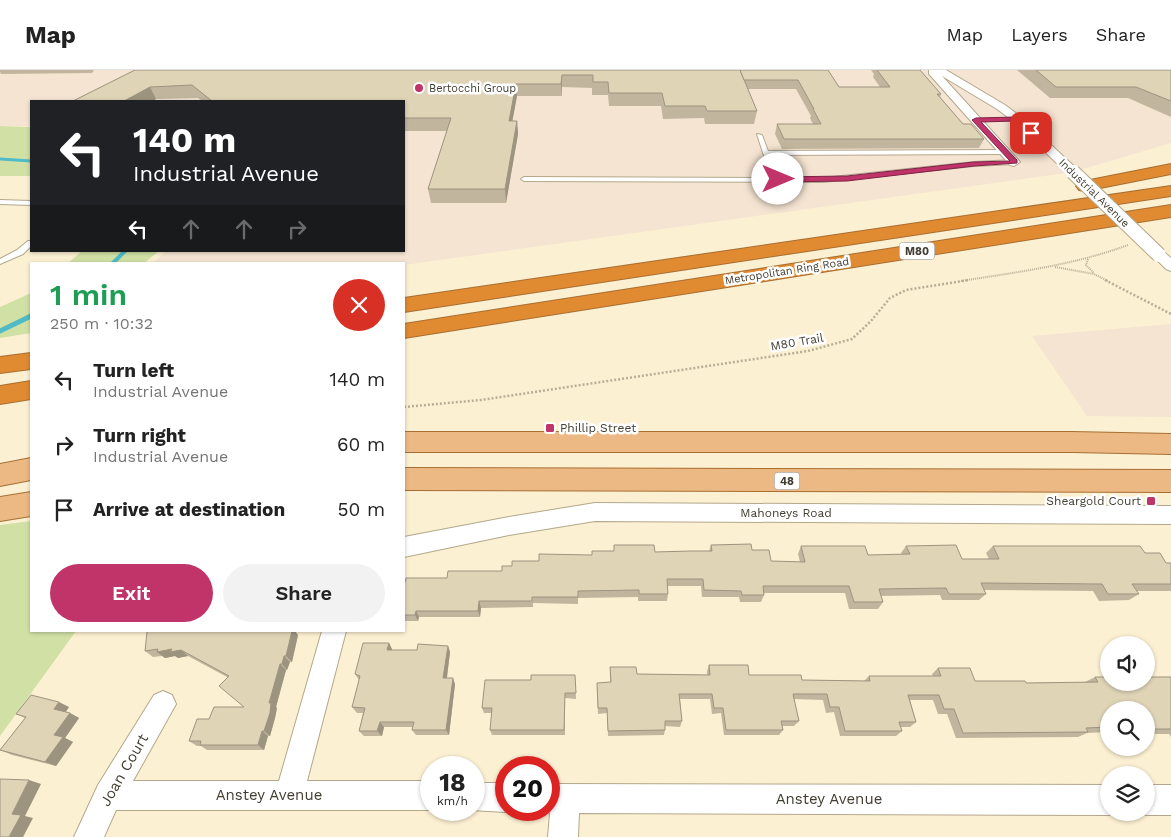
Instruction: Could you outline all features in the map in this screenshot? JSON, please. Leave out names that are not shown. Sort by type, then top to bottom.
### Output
[{"type":"highway","points":[[696,262],[1171,168]]},
{"type":"highway","name":"Metropolitan Ring Road","points":[[405,305],[1171,191]]},
{"type":"highway","name":"Metropolitan Ring Road","points":[[405,331],[1171,211]]},
{"type":"highway","points":[[662,290],[1171,228]]},
{"type":"highway","points":[[0,365],[30,361]]},
{"type":"highway","points":[[0,395],[30,390]]},
{"type":"main road","points":[[405,442],[1072,442],[1171,444]]},
{"type":"main road","points":[[0,475],[30,469]]},
{"type":"main road","name":"48","points":[[405,479],[1171,481]]},
{"type":"main road","points":[[0,510],[30,504]]},
{"type":"street","points":[[931,70],[1014,162]]},
{"type":"street","name":"Industrial Avenue","points":[[940,70],[984,96],[1017,119],[1171,266]]},
{"type":"street","points":[[976,120],[1017,119]]},
{"type":"street","name":"Mahoneys Road","points":[[405,546],[595,512],[1171,515]]},
{"type":"street","points":[[290,795],[334,632]]},
{"type":"street","name":"Joan Court","points":[[89,837],[108,794],[163,704]]},
{"type":"street","name":"Anstey Avenue","points":[[108,794],[420,796]]},
{"type":"street","name":"Anstey Avenue","points":[[560,798],[1100,800]]},
{"type":"street","points":[[1155,800],[1171,800]]},
{"type":"street","points":[[560,815],[564,837]]},
{"type":"lane","points":[[759,135],[778,179]]},
{"type":"lane","points":[[766,153],[1005,152]]},
{"type":"lane","points":[[524,179],[847,178],[974,164],[1014,162]]},
{"type":"lane","points":[[0,202],[30,202]]},
{"type":"lane","points":[[0,262],[20,252],[30,244]]},
{"type":"path","name":"M80 Trail","points":[[405,407],[481,400],[808,350],[852,339],[871,322],[890,298],[906,290],[1088,259],[1135,244]]},
{"type":"path","points":[[1088,259],[1086,265],[1094,274]]},
{"type":"path","points":[[1052,266],[1094,274],[1171,314]]},
{"type":"shaded area","points":[[0,70],[1171,70],[1171,143],[1073,172],[405,265],[405,262],[154,262],[165,252],[405,252],[405,100],[30,100],[30,126],[0,126]]},
{"type":"shaded area","points":[[1171,324],[1171,417],[1087,416],[1032,336]]},
{"type":"green space","points":[[0,126],[30,127],[30,176],[0,176]]},
{"type":"green space","points":[[81,252],[158,252],[145,262],[69,262]]},
{"type":"green space","points":[[30,293],[30,333],[0,338],[0,307]]},
{"type":"green space","points":[[30,521],[30,632],[75,632],[0,736],[0,525]]},
{"type":"building","points":[[135,70],[740,70],[757,111],[707,111],[705,106],[665,106],[662,93],[609,93],[608,82],[593,82],[593,75],[562,75],[561,84],[516,84],[509,121],[517,121],[505,189],[428,189],[451,118],[405,118],[405,100],[211,100],[192,85],[150,87],[126,100],[75,100]]},
{"type":"building","points":[[740,70],[828,70],[839,87],[890,87],[877,70],[920,70],[941,94],[937,94],[963,124],[971,124],[984,139],[784,139],[777,124],[821,124],[798,80],[744,80]]},
{"type":"building","points":[[1036,70],[1171,70],[1171,101],[1136,87],[1056,87]]},
{"type":"building","points":[[751,544],[752,550],[769,550],[771,561],[805,562],[801,546],[865,546],[868,555],[910,554],[906,546],[956,545],[962,559],[999,559],[993,546],[1140,546],[1145,553],[1160,553],[1166,563],[1171,563],[1171,584],[1132,584],[1139,594],[1108,594],[1102,584],[981,583],[986,594],[949,594],[946,588],[879,589],[883,602],[854,602],[849,586],[763,586],[764,595],[742,595],[741,591],[704,590],[703,579],[667,579],[668,594],[639,594],[639,590],[578,591],[578,597],[532,597],[532,601],[479,601],[478,611],[416,611],[415,615],[405,615],[406,578],[447,578],[448,571],[502,571],[502,566],[512,566],[512,561],[539,561],[539,554],[592,555],[592,551],[614,551],[614,545],[654,545],[655,552],[712,551],[711,545]]},
{"type":"building","points":[[147,632],[292,632],[286,656],[284,656],[282,664],[280,664],[269,703],[271,703],[270,713],[258,745],[200,745],[201,741],[189,741],[197,719],[209,719],[214,707],[244,707],[219,686],[229,676],[181,650],[170,652],[172,649],[157,652],[158,649],[145,651]]},
{"type":"building","points":[[363,643],[389,643],[387,650],[417,650],[418,644],[448,646],[443,678],[453,678],[446,730],[412,730],[414,722],[380,722],[377,731],[359,731],[365,708],[352,707],[360,676],[355,674]]},
{"type":"building","points":[[709,665],[748,665],[749,675],[801,675],[802,680],[870,681],[869,676],[941,676],[938,668],[970,668],[975,681],[1025,681],[1026,683],[1098,682],[1095,677],[1100,677],[1100,691],[1155,691],[1155,677],[1171,677],[1171,729],[1155,729],[1155,701],[1100,701],[1100,727],[1086,728],[1088,732],[963,733],[954,709],[944,709],[939,695],[908,695],[916,722],[899,722],[902,731],[845,731],[839,707],[830,707],[827,694],[793,694],[799,721],[781,721],[783,730],[726,730],[723,708],[714,708],[712,694],[679,694],[682,721],[665,721],[665,730],[608,731],[607,708],[598,708],[597,683],[611,682],[610,667],[636,667],[637,674],[710,675]]},
{"type":"building","points":[[531,675],[575,675],[576,693],[565,693],[564,730],[490,730],[492,708],[482,708],[485,680],[531,680]]},
{"type":"building","points":[[31,695],[59,702],[54,709],[70,713],[54,735],[63,737],[45,762],[0,750],[26,717],[16,714]]},
{"type":"building","points":[[0,779],[29,780],[12,814],[21,815],[9,837],[0,837]]},
{"type":"waterway","points":[[0,159],[30,161]]},
{"type":"waterway","points":[[114,262],[124,252]]},
{"type":"waterway","points":[[0,331],[30,316]]},
{"type":"place","name":"Bertocchi Group","points":[[419,88]]},
{"type":"place","name":"Phillip Street","points":[[550,428]]},
{"type":"place","name":"Sheargold Court","points":[[1151,501]]},
{"type":"route","points":[[778,179],[823,180],[974,164],[1009,163],[1014,162],[976,120],[1017,119],[1031,133]]}]
